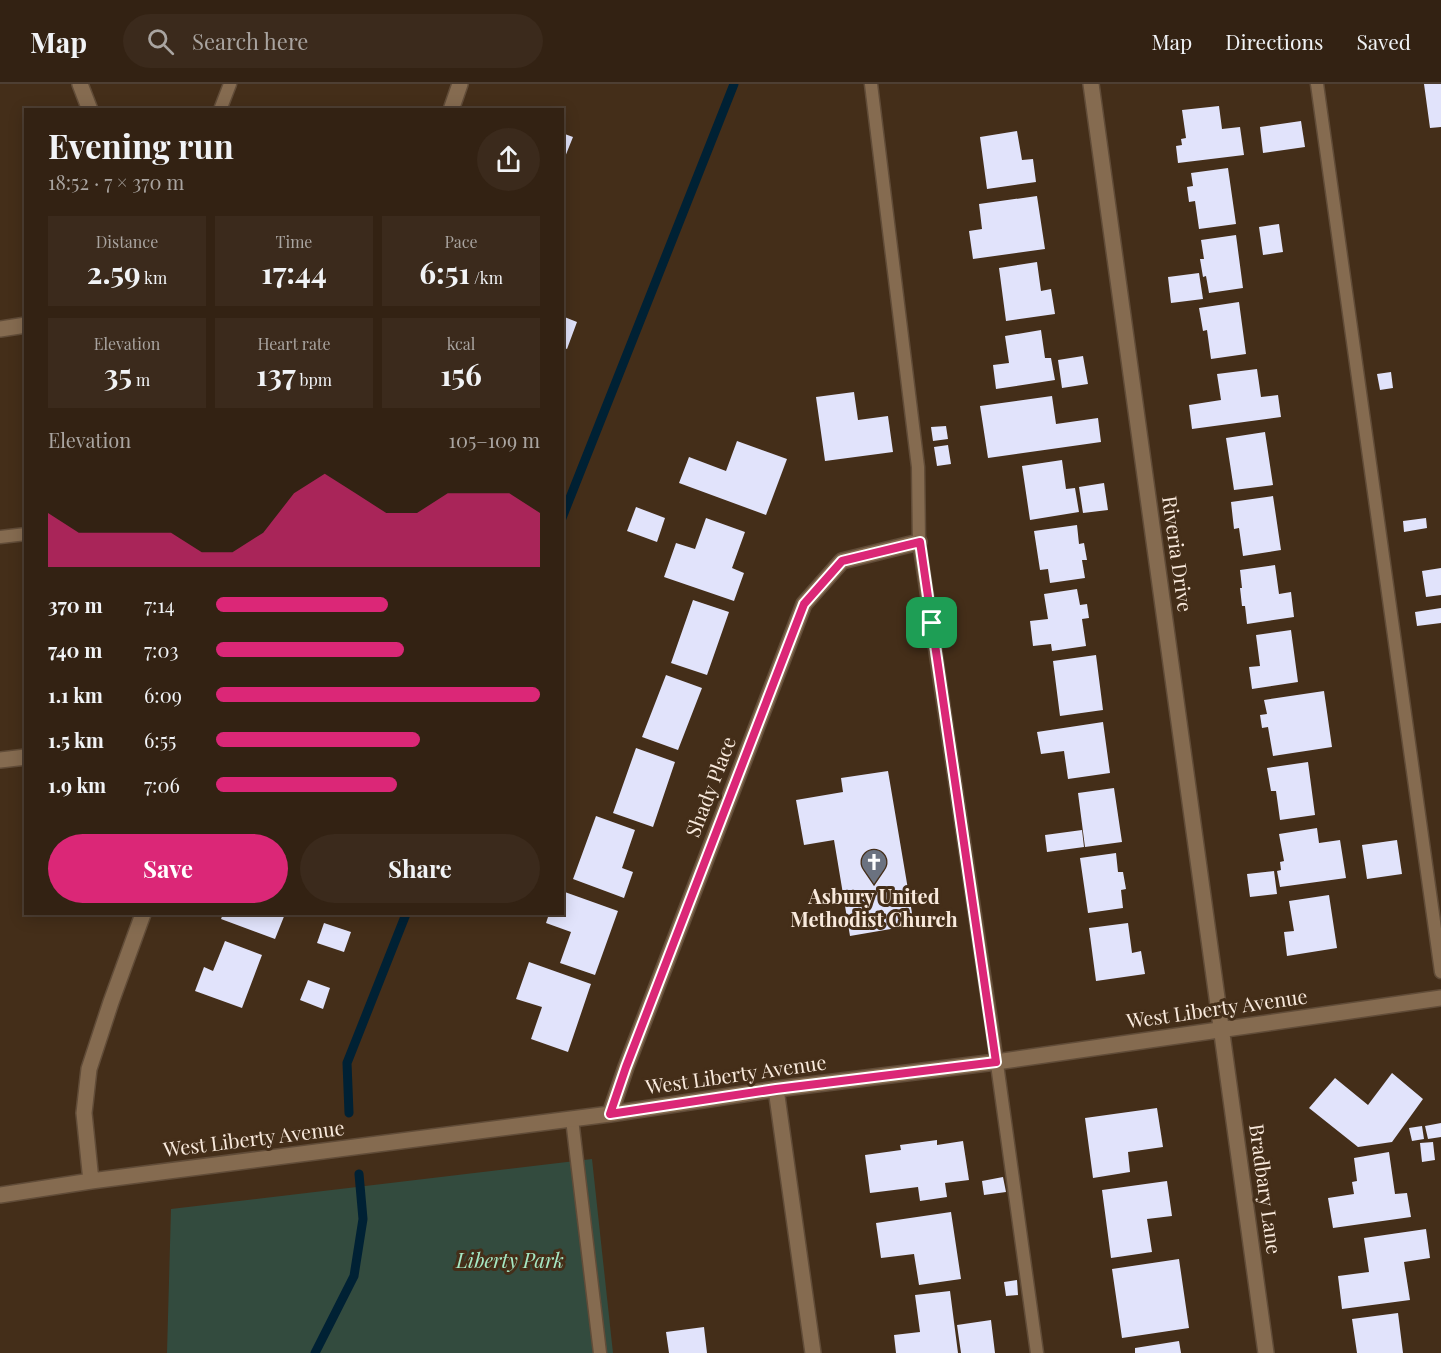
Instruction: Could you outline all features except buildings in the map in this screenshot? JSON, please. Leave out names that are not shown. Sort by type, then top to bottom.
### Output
[{"type":"street","points":[[80,84],[89,108]]},
{"type":"street","points":[[452,108],[460,84]]},
{"type":"street","name":"Riveria Drive","points":[[1091,84],[1222,1030]]},
{"type":"street","points":[[0,329],[24,325]]},
{"type":"street","name":"Shady Place","points":[[610,1114],[804,604],[842,561],[920,542]]},
{"type":"street","points":[[0,760],[24,757]]},
{"type":"street","points":[[91,1181],[84,1113],[89,1069],[143,915]]},
{"type":"street","name":"West Liberty Avenue","points":[[0,1194],[610,1114],[776,1089],[996,1062],[1441,998]]},
{"type":"street","name":"Bradbary Lane","points":[[1222,1030],[1266,1353]]},
{"type":"street","points":[[776,1089],[813,1353]]},
{"type":"lane","points":[[221,108],[230,84]]},
{"type":"lane","points":[[871,84],[918,467],[920,542],[1037,1353]]},
{"type":"lane","points":[[1317,84],[1441,972]]},
{"type":"lane","points":[[0,537],[24,534]]},
{"type":"lane","points":[[572,1119],[600,1353]]},
{"type":"green space","name":"Liberty Park","points":[[592,1159],[613,1353],[167,1353],[171,1209]]},
{"type":"waterway","points":[[564,513],[734,84]]},
{"type":"waterway","points":[[349,1113],[347,1063],[406,915]]},
{"type":"waterway","points":[[315,1353],[354,1276],[363,1219],[359,1174]]},
{"type":"place","name":"Asbury United Methodist Church","points":[[874,885]]},
{"type":"route","points":[[920,542],[932,623],[996,1062],[776,1089],[610,1114],[804,604],[842,561],[920,542]]}]
